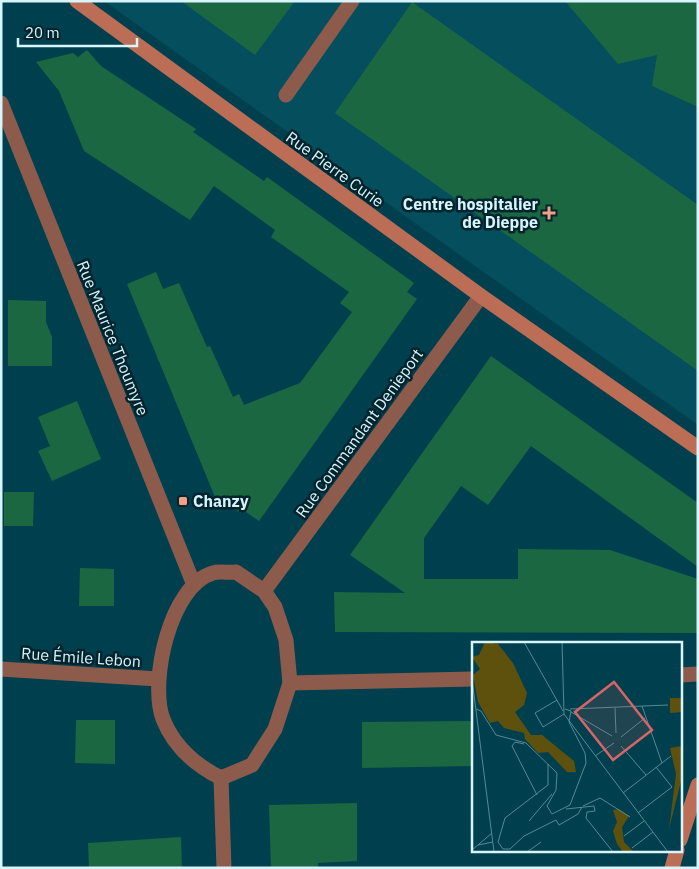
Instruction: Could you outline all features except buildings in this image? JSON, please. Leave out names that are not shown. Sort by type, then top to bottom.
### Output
[{"type":"street","name":"Rue Pierre Curie","points":[[77,1],[481,296],[698,448]]},
{"type":"street","points":[[286,95],[352,1]]},
{"type":"street","name":"Rue Maurice Thoumyre","points":[[1,103],[194,585]]},
{"type":"street","name":"Rue Commandant Denieport","points":[[264,591],[481,296]]},
{"type":"street","points":[[236,572],[264,591],[275,607],[286,640],[290,683],[275,729],[252,765],[221,778],[199,767],[179,747],[163,718],[158,679],[164,644],[178,606],[194,585],[213,573],[236,572]]},
{"type":"street","name":"Rue Émile Lebon","points":[[1,669],[158,679]]},
{"type":"street","points":[[682,675],[698,674]]},
{"type":"street","points":[[290,683],[472,679]]},
{"type":"street","points":[[221,778],[224,868]]},
{"type":"street","points":[[682,834],[698,785]]},
{"type":"street","points":[[672,868],[676,852]]},
{"type":"shaded area","name":"Centre hospitalier de Dieppe","points":[[104,1],[698,1],[698,425]]},
{"type":"place","name":"Centre hospitalier de Dieppe","points":[[549,213]]},
{"type":"place","name":"Chanzy","points":[[183,501]]}]
